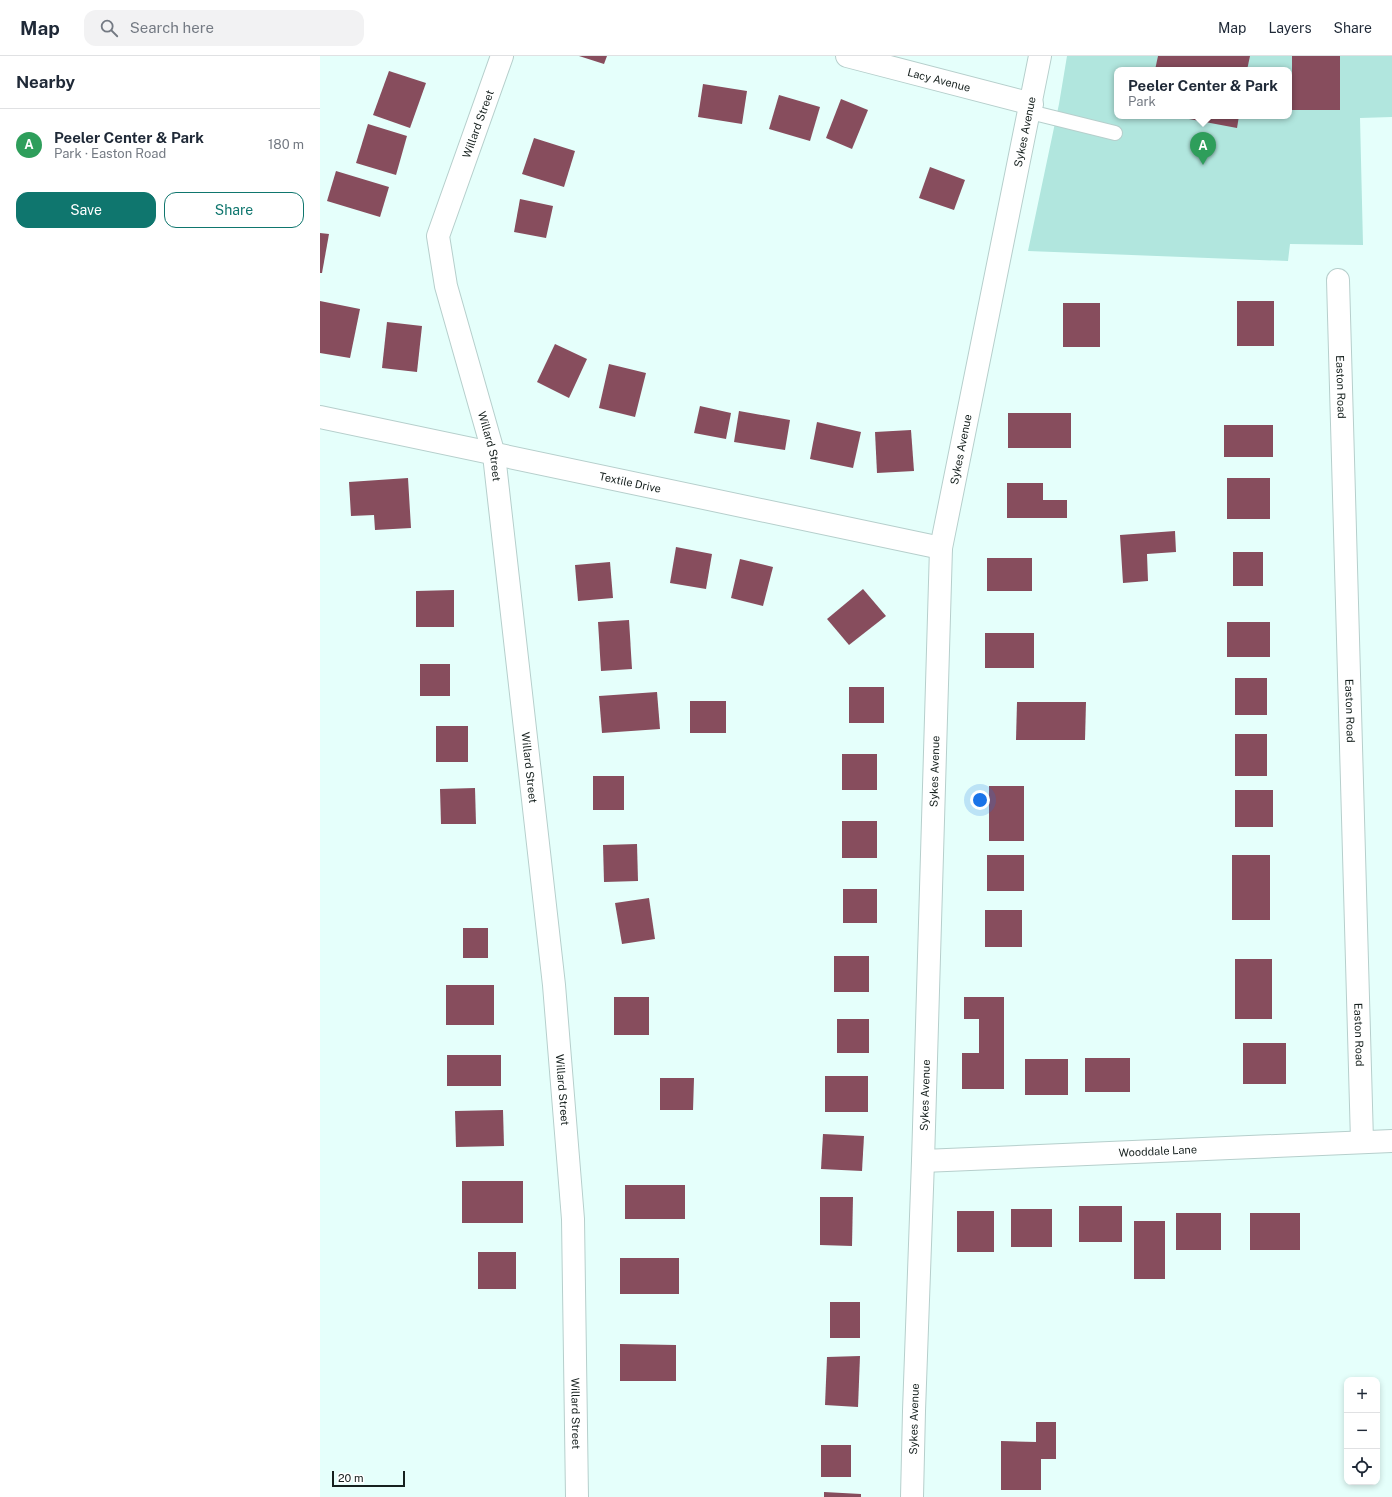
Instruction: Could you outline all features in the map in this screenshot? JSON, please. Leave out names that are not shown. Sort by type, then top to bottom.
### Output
[{"type":"street","name":"Willard Street","points":[[502,56],[438,236],[446,286],[494,455],[556,1009],[573,1220],[578,1497]]},
{"type":"street","name":"Lacy Avenue","points":[[846,56],[1031,108]]},
{"type":"street","name":"Sykes Avenue","points":[[912,1497],[924,1161],[941,548],[1031,108],[1040,56]]},
{"type":"street","name":"Easton Road","points":[[1338,280],[1362,1141]]},
{"type":"street","name":"Textile Drive","points":[[320,417],[494,455],[941,548]]},
{"type":"street","name":"Wooddale Lane","points":[[924,1161],[1362,1141],[1392,1141]]},
{"type":"lane","points":[[1031,108],[1115,133]]},
{"type":"green space","points":[[1067,56],[1392,56],[1392,117],[1360,118],[1363,245],[1290,244],[1288,261],[1028,251],[1059,104]]},
{"type":"building","points":[[579,56],[607,56],[604,64]]},
{"type":"building","points":[[1158,56],[1250,56],[1248,67],[1156,67]]},
{"type":"building","points":[[1292,56],[1340,56],[1340,110],[1292,110]]},
{"type":"building","points":[[389,71],[426,83],[410,128],[373,115]]},
{"type":"building","points":[[703,84],[747,91],[742,124],[698,117]]},
{"type":"building","points":[[779,95],[820,107],[810,141],[769,129]]},
{"type":"building","points":[[841,99],[868,110],[852,149],[826,138]]},
{"type":"building","points":[[1189,119],[1238,119],[1237,128]]},
{"type":"building","points":[[368,124],[407,136],[396,175],[356,163]]},
{"type":"building","points":[[534,138],[575,151],[564,187],[522,174]]},
{"type":"building","points":[[930,167],[965,180],[954,210],[919,198]]},
{"type":"building","points":[[336,171],[389,187],[380,217],[327,201]]},
{"type":"building","points":[[520,199],[553,206],[546,238],[514,232]]},
{"type":"building","points":[[320,233],[329,234],[322,273],[320,273]]},
{"type":"building","points":[[320,301],[360,309],[350,358],[320,353]]},
{"type":"building","points":[[1237,301],[1274,301],[1274,346],[1237,346]]},
{"type":"building","points":[[1063,303],[1100,303],[1100,347],[1063,347]]},
{"type":"building","points":[[387,322],[422,326],[417,372],[382,368]]},
{"type":"building","points":[[555,344],[587,359],[569,398],[537,382]]},
{"type":"building","points":[[609,364],[646,373],[635,417],[599,408]]},
{"type":"building","points":[[700,406],[731,413],[726,439],[694,433]]},
{"type":"building","points":[[739,411],[790,420],[785,450],[734,442]]},
{"type":"building","points":[[1008,413],[1071,413],[1071,448],[1008,448]]},
{"type":"building","points":[[817,422],[861,432],[853,468],[810,459]]},
{"type":"building","points":[[1224,425],[1273,425],[1273,457],[1224,457]]},
{"type":"building","points":[[911,430],[914,471],[877,473],[875,432]]},
{"type":"building","points":[[408,478],[411,528],[375,530],[374,515],[351,516],[349,482]]},
{"type":"building","points":[[1227,478],[1270,478],[1270,519],[1227,519]]},
{"type":"building","points":[[1007,483],[1043,483],[1043,500],[1067,500],[1067,518],[1007,518]]},
{"type":"building","points":[[1175,531],[1176,552],[1147,554],[1148,581],[1123,583],[1120,535]]},
{"type":"building","points":[[676,547],[712,554],[706,589],[670,583]]},
{"type":"building","points":[[1233,552],[1263,552],[1263,586],[1233,586]]},
{"type":"building","points":[[987,558],[1032,558],[1032,591],[987,591]]},
{"type":"building","points":[[740,559],[773,567],[763,606],[731,598]]},
{"type":"building","points":[[610,562],[613,598],[578,601],[575,565]]},
{"type":"building","points":[[863,589],[886,616],[849,645],[827,619]]},
{"type":"building","points":[[454,590],[454,627],[416,627],[416,591]]},
{"type":"building","points":[[629,620],[632,669],[601,671],[598,622]]},
{"type":"building","points":[[1227,622],[1270,622],[1270,657],[1227,657]]},
{"type":"building","points":[[985,633],[1034,633],[1034,668],[985,668]]},
{"type":"building","points":[[420,664],[450,664],[450,696],[420,696]]},
{"type":"building","points":[[1235,678],[1267,678],[1267,715],[1235,715]]},
{"type":"building","points":[[849,687],[884,687],[884,723],[849,723]]},
{"type":"building","points":[[657,692],[660,729],[602,733],[599,696]]},
{"type":"building","points":[[690,701],[726,701],[726,733],[690,733]]},
{"type":"building","points":[[1017,702],[1086,702],[1085,740],[1016,740]]},
{"type":"building","points":[[436,726],[468,726],[468,762],[436,762]]},
{"type":"building","points":[[1235,734],[1267,734],[1267,776],[1235,776]]},
{"type":"building","points":[[842,754],[877,754],[877,790],[842,790]]},
{"type":"building","points":[[593,776],[624,776],[624,810],[593,810]]},
{"type":"building","points":[[989,786],[1024,786],[1024,841],[989,841]]},
{"type":"building","points":[[475,788],[476,824],[441,824],[440,789]]},
{"type":"building","points":[[1235,790],[1273,790],[1273,827],[1235,827]]},
{"type":"building","points":[[842,821],[877,821],[877,858],[842,858]]},
{"type":"building","points":[[637,844],[638,881],[604,882],[603,845]]},
{"type":"building","points":[[987,855],[1024,855],[1024,891],[987,891]]},
{"type":"building","points":[[1232,855],[1270,855],[1270,920],[1232,920]]},
{"type":"building","points":[[843,889],[877,889],[877,923],[843,923]]},
{"type":"building","points":[[649,898],[655,939],[622,944],[615,903]]},
{"type":"building","points":[[985,910],[1022,910],[1022,947],[985,947]]},
{"type":"building","points":[[463,928],[488,928],[488,958],[463,958]]},
{"type":"building","points":[[834,956],[869,956],[869,992],[834,992]]},
{"type":"building","points":[[1235,959],[1272,959],[1272,1019],[1235,1019]]},
{"type":"building","points":[[446,985],[494,985],[494,1025],[446,1025]]},
{"type":"building","points":[[614,997],[649,997],[649,1035],[614,1035]]},
{"type":"building","points":[[964,997],[1004,997],[1004,1089],[962,1089],[962,1053],[979,1053],[979,1019],[964,1019]]},
{"type":"building","points":[[837,1019],[869,1019],[869,1053],[837,1053]]},
{"type":"building","points":[[1243,1043],[1286,1043],[1286,1084],[1243,1084]]},
{"type":"building","points":[[447,1055],[501,1055],[501,1086],[447,1086]]},
{"type":"building","points":[[1085,1058],[1130,1058],[1130,1092],[1085,1092]]},
{"type":"building","points":[[1025,1059],[1068,1059],[1068,1095],[1025,1095]]},
{"type":"building","points":[[825,1076],[868,1076],[868,1112],[825,1112]]},
{"type":"building","points":[[660,1078],[694,1078],[693,1110],[660,1110]]},
{"type":"building","points":[[503,1110],[504,1146],[456,1147],[455,1111]]},
{"type":"building","points":[[823,1134],[864,1136],[862,1171],[821,1169]]},
{"type":"building","points":[[462,1181],[523,1181],[523,1223],[462,1223]]},
{"type":"building","points":[[625,1185],[685,1185],[685,1219],[625,1219]]},
{"type":"building","points":[[820,1197],[853,1197],[852,1246],[820,1245]]},
{"type":"building","points":[[1079,1206],[1122,1206],[1122,1242],[1079,1242]]},
{"type":"building","points":[[1011,1209],[1052,1209],[1052,1247],[1011,1247]]},
{"type":"building","points":[[957,1211],[994,1211],[994,1252],[957,1252]]},
{"type":"building","points":[[1176,1213],[1221,1213],[1221,1250],[1176,1250]]},
{"type":"building","points":[[1250,1213],[1300,1213],[1300,1250],[1250,1250]]},
{"type":"building","points":[[1134,1221],[1165,1221],[1165,1279],[1134,1279]]},
{"type":"building","points":[[478,1252],[516,1252],[516,1289],[478,1289]]},
{"type":"building","points":[[620,1258],[679,1258],[679,1294],[620,1294]]},
{"type":"building","points":[[830,1302],[860,1302],[860,1338],[830,1338]]},
{"type":"building","points":[[620,1344],[676,1345],[676,1381],[620,1381]]},
{"type":"building","points":[[860,1356],[858,1407],[825,1405],[827,1357]]},
{"type":"building","points":[[1036,1422],[1056,1422],[1056,1459],[1041,1459],[1041,1490],[1001,1490],[1001,1441],[1036,1442]]},
{"type":"building","points":[[821,1445],[851,1445],[851,1477],[821,1477]]},
{"type":"building","points":[[824,1492],[861,1494],[861,1497],[824,1497]]},
{"type":"place","name":"Peeler Center & Park","points":[[1203,165]]}]
